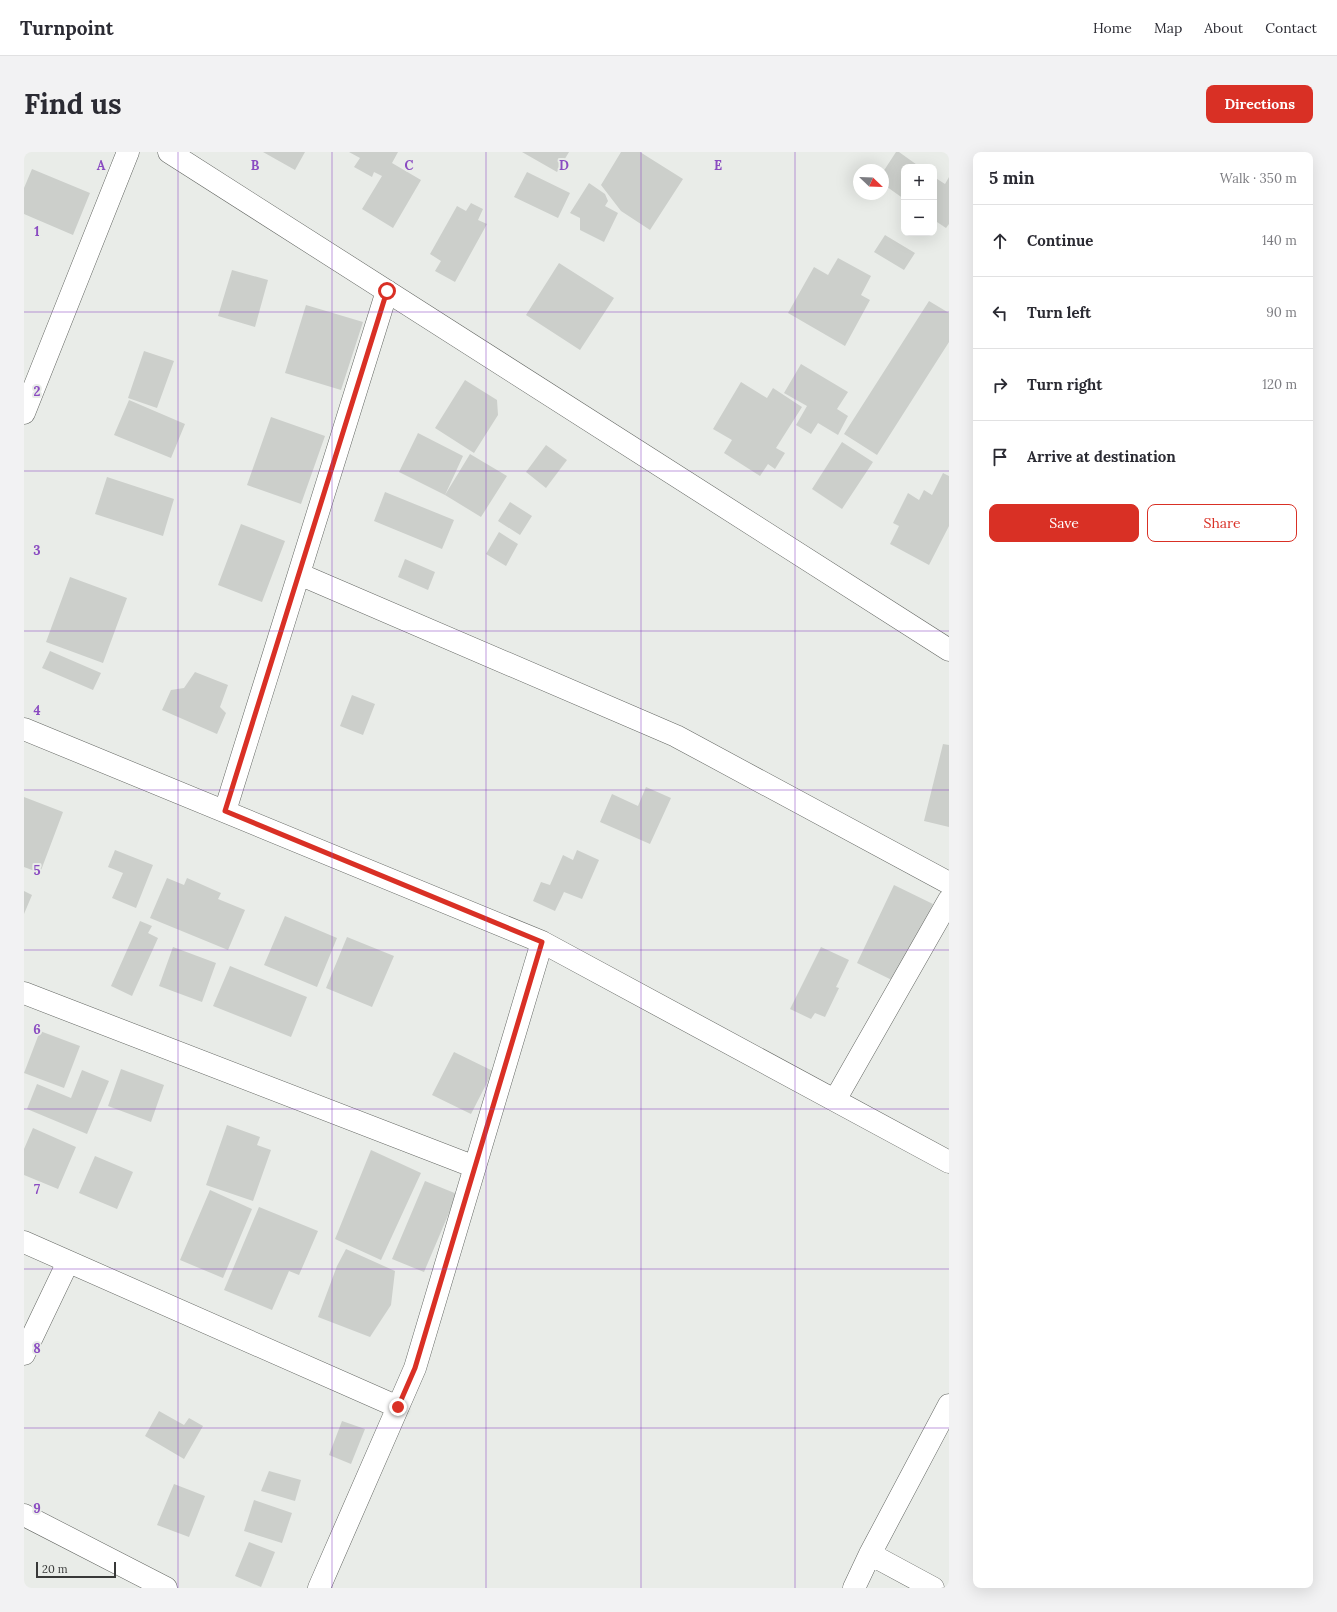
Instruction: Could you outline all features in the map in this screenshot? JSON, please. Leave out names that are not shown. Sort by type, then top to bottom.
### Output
[{"type":"street","points":[[24,413],[128,152]]},
{"type":"street","points":[[169,152],[949,650]]},
{"type":"street","points":[[225,811],[387,291]]},
{"type":"street","points":[[299,574],[676,736],[949,883]]},
{"type":"street","points":[[24,728],[542,942],[949,1162]]},
{"type":"street","points":[[835,1100],[949,900]]},
{"type":"street","points":[[319,1588],[415,1368],[542,942]]},
{"type":"street","points":[[24,993],[475,1167]]},
{"type":"street","points":[[24,1242],[398,1407]]},
{"type":"street","points":[[24,1354],[68,1262]]},
{"type":"street","points":[[854,1588],[870,1554],[949,1405]]},
{"type":"street","points":[[24,1515],[166,1588]]},
{"type":"street","points":[[870,1554],[933,1588]]},
{"type":"building","points":[[263,152],[305,152],[295,170]]},
{"type":"building","points":[[349,152],[398,152],[392,163],[421,180],[393,228],[362,209],[382,176],[374,172],[372,177],[354,167],[360,158]]},
{"type":"building","points":[[522,152],[569,152],[557,172]]},
{"type":"building","points":[[621,152],[640,152],[683,179],[650,230],[621,211],[601,185]]},
{"type":"building","points":[[896,152],[899,152],[916,164],[901,164],[901,197],[889,188],[888,164]]},
{"type":"building","points":[[32,169],[90,193],[73,235],[24,214],[24,188]]},
{"type":"building","points":[[527,172],[570,193],[558,218],[514,197]]},
{"type":"building","points":[[949,177],[949,224],[946,228],[937,222],[937,179],[945,184]]},
{"type":"building","points":[[589,183],[605,194],[608,201],[605,206],[618,213],[604,242],[580,230],[580,218],[570,213]]},
{"type":"building","points":[[471,203],[483,209],[478,220],[487,224],[455,282],[435,271],[441,261],[430,254],[457,206],[466,211]]},
{"type":"building","points":[[885,235],[915,253],[904,270],[874,252]]},
{"type":"building","points":[[838,258],[871,276],[861,295],[870,300],[845,346],[788,313],[814,267],[828,275]]},
{"type":"building","points":[[559,263],[614,298],[580,350],[526,315]]},
{"type":"building","points":[[232,270],[268,280],[255,327],[218,316]]},
{"type":"building","points":[[929,301],[949,313],[949,342],[877,455],[844,434]]},
{"type":"building","points":[[306,305],[363,322],[341,390],[285,373]]},
{"type":"building","points":[[144,351],[174,361],[157,408],[128,398]]},
{"type":"building","points":[[801,364],[848,392],[837,409],[848,416],[838,435],[818,423],[811,434],[796,425],[807,406],[784,393]]},
{"type":"building","points":[[465,380],[497,400],[498,415],[474,453],[435,428]]},
{"type":"building","points":[[741,382],[767,398],[773,388],[802,407],[776,448],[785,453],[775,469],[768,464],[760,476],[724,453],[732,440],[713,429]]},
{"type":"building","points":[[129,400],[185,424],[171,458],[114,435]]},
{"type":"building","points":[[271,417],[325,436],[301,504],[247,485]]},
{"type":"building","points":[[418,433],[463,456],[445,495],[399,472]]},
{"type":"building","points":[[842,442],[873,462],[842,509],[812,489]]},
{"type":"building","points":[[546,445],[567,460],[546,488],[526,472]]},
{"type":"building","points":[[470,454],[507,476],[481,517],[445,495]]},
{"type":"building","points":[[943,473],[949,476],[949,526],[929,565],[890,544],[899,526],[893,523],[908,493],[919,500],[924,490],[932,495]]},
{"type":"building","points":[[107,477],[174,499],[163,536],[95,514]]},
{"type":"building","points":[[385,492],[454,520],[442,549],[374,521]]},
{"type":"building","points":[[510,502],[532,516],[520,535],[498,521]]},
{"type":"building","points":[[241,524],[285,541],[262,602],[218,585]]},
{"type":"building","points":[[499,532],[518,544],[506,566],[486,554]]},
{"type":"building","points":[[405,559],[435,572],[428,590],[398,577]]},
{"type":"building","points":[[70,577],[127,598],[103,663],[46,642]]},
{"type":"building","points":[[50,651],[101,673],[93,690],[42,668]]},
{"type":"building","points":[[195,672],[228,685],[220,707],[226,713],[217,734],[162,710],[171,690],[184,688]]},
{"type":"building","points":[[352,695],[375,704],[363,735],[340,726]]},
{"type":"building","points":[[943,744],[949,745],[949,827],[924,821]]},
{"type":"building","points":[[646,787],[671,798],[650,844],[600,822],[612,794],[638,806]]},
{"type":"building","points":[[24,797],[63,812],[40,873],[24,867]]},
{"type":"building","points":[[115,850],[153,865],[136,908],[112,898],[123,873],[108,867]]},
{"type":"building","points":[[577,850],[599,860],[582,899],[564,892],[555,911],[533,901],[541,882],[550,885],[563,855],[573,860]]},
{"type":"building","points":[[167,878],[184,885],[187,878],[221,893],[218,899],[245,910],[228,950],[150,918]]},
{"type":"building","points":[[894,885],[933,904],[896,982],[857,963]]},
{"type":"building","points":[[24,891],[32,895],[24,914]]},
{"type":"building","points":[[285,916],[337,938],[317,987],[264,965]]},
{"type":"building","points":[[140,921],[152,926],[148,933],[158,938],[132,996],[111,986]]},
{"type":"building","points":[[347,937],[394,956],[372,1007],[326,988]]},
{"type":"building","points":[[173,947],[216,963],[202,1002],[159,986]]},
{"type":"building","points":[[821,947],[849,960],[836,987],[839,988],[825,1017],[815,1013],[811,1019],[790,1009]]},
{"type":"building","points":[[230,966],[307,997],[291,1037],[213,1006]]},
{"type":"building","points":[[40,1031],[80,1046],[64,1088],[24,1073]]},
{"type":"building","points":[[454,1052],[493,1071],[471,1114],[432,1095]]},
{"type":"building","points":[[121,1069],[164,1085],[151,1122],[108,1106]]},
{"type":"building","points":[[82,1070],[109,1081],[87,1134],[27,1109],[37,1084],[71,1098]]},
{"type":"building","points":[[227,1125],[260,1137],[257,1145],[271,1150],[253,1201],[206,1185]]},
{"type":"building","points":[[33,1128],[76,1147],[58,1189],[24,1175],[24,1149]]},
{"type":"building","points":[[371,1150],[421,1173],[381,1260],[335,1239]]},
{"type":"building","points":[[95,1156],[133,1172],[117,1209],[79,1193]]},
{"type":"building","points":[[425,1181],[457,1194],[424,1272],[392,1259]]},
{"type":"building","points":[[210,1190],[252,1209],[223,1278],[180,1260]]},
{"type":"building","points":[[259,1207],[318,1231],[299,1275],[289,1271],[272,1310],[224,1290]]},
{"type":"building","points":[[346,1249],[395,1271],[391,1305],[370,1337],[318,1317],[337,1266]]},
{"type":"building","points":[[159,1411],[184,1425],[189,1418],[203,1426],[184,1459],[145,1436]]},
{"type":"building","points":[[342,1421],[365,1429],[351,1464],[329,1455]]},
{"type":"building","points":[[269,1471],[301,1480],[295,1501],[261,1491]]},
{"type":"building","points":[[174,1484],[205,1496],[189,1537],[157,1525]]},
{"type":"building","points":[[254,1500],[292,1513],[282,1543],[244,1531]]},
{"type":"building","points":[[249,1542],[275,1552],[261,1587],[235,1576]]},
{"type":"route","points":[[387,291],[225,811],[542,942],[415,1368],[398,1407]]}]
